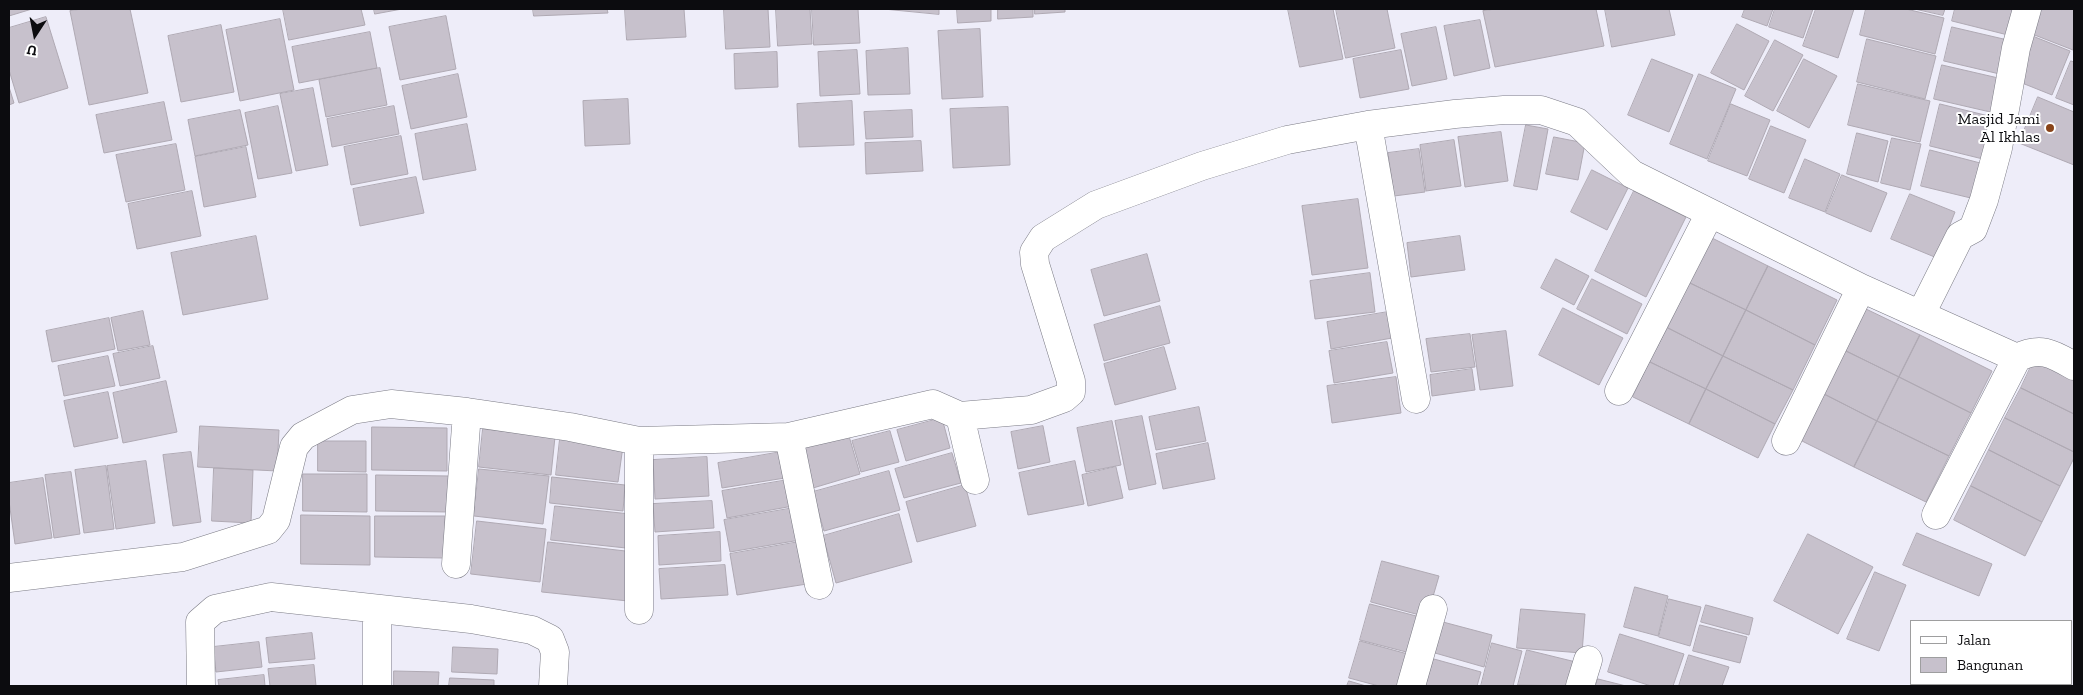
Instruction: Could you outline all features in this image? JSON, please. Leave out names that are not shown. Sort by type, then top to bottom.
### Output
[{"type":"street","points":[[1920,314],[1960,236],[1973,229],[1984,200],[1998,148],[2016,48],[2027,9]]},
{"type":"street","points":[[9,578],[183,557],[268,530],[276,520],[294,447],[303,436],[352,410],[391,404],[467,412],[570,427],[640,440],[789,437],[933,404],[960,416],[1031,410],[1064,398],[1071,392],[1071,381],[1035,264],[1034,252],[1043,238],[1096,206],[1202,166],[1287,140],[1368,125],[1455,114],[1541,110],[1577,122],[1632,174],[1860,288],[2017,358]]},
{"type":"street","points":[[1368,125],[1416,399]]},
{"type":"street","points":[[1619,391],[1710,213]]},
{"type":"street","points":[[1786,441],[1860,288]]},
{"type":"street","points":[[1936,515],[2017,358],[2036,351],[2055,355],[2074,366]]},
{"type":"street","points":[[456,564],[467,412]]},
{"type":"street","points":[[960,416],[975,480]]},
{"type":"street","points":[[789,437],[819,585]]},
{"type":"street","points":[[639,610],[640,440]]},
{"type":"street","points":[[201,686],[200,622],[215,609],[272,597],[471,619],[532,630],[550,639],[555,652],[553,686]]},
{"type":"street","points":[[1411,686],[1433,609]]},
{"type":"street","points":[[377,610],[377,686]]},
{"type":"street","points":[[1580,686],[1588,660]]},
{"type":"building","points":[[9,9],[32,9],[9,16]]},
{"type":"building","points":[[82,9],[130,9],[148,93],[89,105],[70,11]]},
{"type":"building","points":[[283,9],[361,9],[365,25],[289,40]]},
{"type":"building","points":[[374,9],[402,9],[375,14]]},
{"type":"building","points":[[533,9],[607,9],[608,13],[534,16]]},
{"type":"building","points":[[625,9],[684,9],[686,37],[627,40]]},
{"type":"building","points":[[724,9],[768,9],[770,47],[726,49]]},
{"type":"building","points":[[776,9],[810,9],[812,44],[778,46]]},
{"type":"building","points":[[812,9],[858,9],[860,43],[814,45]]},
{"type":"building","points":[[884,9],[939,9],[939,14]]},
{"type":"building","points":[[957,9],[991,9],[991,21],[958,23]]},
{"type":"building","points":[[998,9],[1033,9],[1033,17],[998,19]]},
{"type":"building","points":[[1035,9],[1065,9],[1065,12],[1035,14]]},
{"type":"building","points":[[1288,9],[1333,9],[1343,59],[1300,67]]},
{"type":"building","points":[[1336,9],[1387,9],[1395,48],[1346,58]]},
{"type":"building","points":[[1496,9],[1596,9],[1604,46],[1495,67],[1483,11]]},
{"type":"building","points":[[1605,9],[1669,9],[1675,35],[1612,47]]},
{"type":"building","points":[[1745,9],[1773,9],[1767,26],[1742,17]]},
{"type":"building","points":[[1775,9],[1813,9],[1803,38],[1769,27]]},
{"type":"building","points":[[1816,9],[1854,9],[1838,58],[1803,46]]},
{"type":"building","points":[[1866,9],[1906,9],[1944,18],[1935,54],[1860,35]]},
{"type":"building","points":[[1915,9],[1945,9],[1943,15]]},
{"type":"building","points":[[1955,9],[2023,9],[2016,37],[1952,21]]},
{"type":"building","points":[[2042,9],[2074,9],[2073,50],[2032,34]]},
{"type":"building","points":[[446,16],[456,69],[400,80],[389,27]]},
{"type":"building","points":[[46,17],[68,88],[19,103],[9,70],[9,28]]},
{"type":"building","points":[[280,19],[294,90],[240,101],[226,30]]},
{"type":"building","points":[[1480,20],[1490,68],[1454,76],[1444,26]]},
{"type":"building","points":[[1737,24],[1769,41],[1744,90],[1711,73]]},
{"type":"building","points":[[221,25],[234,92],[181,102],[168,36]]},
{"type":"building","points":[[1436,27],[1447,79],[1412,86],[1401,34]]},
{"type":"building","points":[[1952,27],[2012,41],[2004,75],[1944,61]]},
{"type":"building","points":[[980,29],[983,97],[942,99],[938,31]]},
{"type":"building","points":[[370,32],[377,68],[299,83],[292,47]]},
{"type":"building","points":[[2030,35],[2070,51],[2052,95],[2012,79]]},
{"type":"building","points":[[1867,39],[1936,56],[1925,99],[1857,82]]},
{"type":"building","points":[[1775,40],[1803,55],[1773,111],[1745,96]]},
{"type":"building","points":[[908,48],[910,94],[868,95],[866,51]]},
{"type":"building","points":[[857,50],[860,94],[820,96],[818,52]]},
{"type":"building","points":[[1401,50],[1409,89],[1360,98],[1353,59]]},
{"type":"building","points":[[777,52],[778,87],[735,89],[734,54]]},
{"type":"building","points":[[1652,59],[1693,75],[1669,132],[1628,115]]},
{"type":"building","points":[[1804,59],[1837,76],[1809,128],[1777,111]]},
{"type":"building","points":[[2071,61],[2074,62],[2074,105],[2056,98]]},
{"type":"building","points":[[1942,65],[2007,80],[1999,114],[1934,99]]},
{"type":"building","points":[[380,68],[387,105],[326,117],[319,80]]},
{"type":"building","points":[[458,74],[467,117],[411,129],[402,86]]},
{"type":"building","points":[[1699,74],[1736,89],[1707,159],[1670,144]]},
{"type":"building","points":[[1858,84],[1930,101],[1920,142],[1848,125]]},
{"type":"building","points":[[9,87],[14,103],[9,105]]},
{"type":"building","points":[[313,88],[328,165],[296,171],[280,94]]},
{"type":"building","name":"Masjid Jami Al Ikhlas","points":[[2038,97],[2074,112],[2074,165],[2019,143]]},
{"type":"building","points":[[628,99],[630,144],[585,146],[583,101]]},
{"type":"building","points":[[852,101],[854,145],[799,147],[797,104]]},
{"type":"building","points":[[164,102],[172,140],[104,153],[96,115]]},
{"type":"building","points":[[1731,104],[1770,120],[1747,176],[1708,161]]},
{"type":"building","points":[[1940,104],[2001,119],[1991,161],[1930,146]]},
{"type":"building","points":[[278,106],[292,173],[258,179],[245,113]]},
{"type":"building","points":[[394,106],[399,134],[332,147],[327,119]]},
{"type":"building","points":[[1008,107],[1010,165],[953,168],[950,109]]},
{"type":"building","points":[[240,110],[248,145],[195,156],[188,120]]},
{"type":"building","points":[[912,110],[913,137],[866,139],[864,112]]},
{"type":"building","points":[[467,124],[476,170],[423,180],[415,134]]},
{"type":"building","points":[[1526,125],[1548,129],[1537,190],[1514,186]]},
{"type":"building","points":[[1771,126],[1806,140],[1784,193],[1749,179]]},
{"type":"building","points":[[1501,132],[1508,181],[1465,187],[1458,137]]},
{"type":"building","points":[[1857,133],[1888,141],[1878,182],[1847,174]]},
{"type":"building","points":[[401,136],[408,174],[351,185],[344,147]]},
{"type":"building","points":[[1554,137],[1585,143],[1578,180],[1546,174]]},
{"type":"building","points":[[1892,138],[1921,144],[1910,190],[1881,183]]},
{"type":"building","points":[[1454,140],[1461,186],[1426,191],[1420,145]]},
{"type":"building","points":[[921,141],[923,171],[866,174],[865,143]]},
{"type":"building","points":[[176,144],[185,190],[126,202],[116,155]]},
{"type":"building","points":[[246,147],[256,197],[204,207],[195,157]]},
{"type":"building","points":[[1419,149],[1425,192],[1394,196],[1388,153]]},
{"type":"building","points":[[1930,150],[1988,165],[1979,200],[1921,186]]},
{"type":"building","points":[[1805,159],[1840,174],[1825,212],[1789,198]]},
{"type":"building","points":[[1592,170],[1628,188],[1607,230],[1571,212]]},
{"type":"building","points":[[1842,175],[1887,193],[1871,232],[1826,213]]},
{"type":"building","points":[[416,177],[424,213],[360,226],[353,189]]},
{"type":"building","points":[[192,191],[201,236],[137,249],[128,204]]},
{"type":"building","points":[[1634,191],[1686,217],[1646,297],[1595,271]]},
{"type":"building","points":[[1910,194],[1955,212],[1937,258],[1891,239]]},
{"type":"building","points":[[1358,199],[1368,268],[1312,275],[1302,206]]},
{"type":"building","points":[[256,236],[268,299],[183,315],[171,253]]},
{"type":"building","points":[[1460,236],[1465,270],[1411,277],[1407,243]]},
{"type":"building","points":[[1712,238],[1768,266],[1746,310],[1690,283]]},
{"type":"building","points":[[1147,254],[1160,301],[1104,316],[1091,270]]},
{"type":"building","points":[[1556,259],[1589,276],[1574,305],[1541,288]]},
{"type":"building","points":[[1768,266],[1837,300],[1815,345],[1746,310]]},
{"type":"building","points":[[1370,273],[1375,312],[1315,319],[1310,281]]},
{"type":"building","points":[[1592,279],[1642,304],[1627,334],[1577,309]]},
{"type":"building","points":[[1690,283],[1746,310],[1723,356],[1668,328]]},
{"type":"building","points":[[1160,306],[1170,343],[1104,361],[1094,325]]},
{"type":"building","points":[[1563,308],[1623,338],[1599,385],[1539,355]]},
{"type":"building","points":[[1866,309],[1920,335],[1899,377],[1846,351]]},
{"type":"building","points":[[1746,310],[1815,345],[1793,390],[1723,356]]},
{"type":"building","points":[[143,311],[150,345],[118,351],[111,318]]},
{"type":"building","points":[[1388,312],[1392,338],[1331,349],[1327,322]]},
{"type":"building","points":[[109,318],[115,349],[52,362],[46,331]]},
{"type":"building","points":[[1668,328],[1723,356],[1706,389],[1650,362]]},
{"type":"building","points":[[1506,331],[1513,386],[1480,390],[1472,335]]},
{"type":"building","points":[[1470,334],[1475,367],[1431,372],[1426,339]]},
{"type":"building","points":[[1920,335],[1992,371],[1971,413],[1899,377]]},
{"type":"building","points":[[1387,342],[1393,373],[1334,383],[1329,351]]},
{"type":"building","points":[[153,346],[160,378],[120,386],[113,354]]},
{"type":"building","points":[[1164,347],[1176,389],[1115,405],[1104,364]]},
{"type":"building","points":[[1846,351],[1899,377],[1877,421],[1824,394]]},
{"type":"building","points":[[108,356],[115,386],[64,396],[58,366]]},
{"type":"building","points":[[1723,356],[1793,390],[1775,424],[1706,389]]},
{"type":"building","points":[[2035,358],[2074,377],[2074,414],[2021,388]]},
{"type":"building","points":[[1650,362],[1706,389],[1689,424],[1633,397]]},
{"type":"building","points":[[1472,369],[1475,390],[1432,396],[1430,375]]},
{"type":"building","points":[[1396,377],[1401,413],[1332,423],[1327,386]]},
{"type":"building","points":[[1899,377],[1971,413],[1949,456],[1877,421]]},
{"type":"building","points":[[166,381],[177,432],[123,443],[113,393]]},
{"type":"building","points":[[2021,388],[2074,414],[2074,452],[2005,418]]},
{"type":"building","points":[[1706,389],[1775,424],[1758,458],[1689,424]]},
{"type":"building","points":[[108,392],[118,438],[74,447],[64,401]]},
{"type":"building","points":[[1824,394],[1877,421],[1854,467],[1800,440]]},
{"type":"building","points":[[1199,407],[1206,441],[1156,450],[1149,417]]},
{"type":"building","points":[[1142,416],[1156,484],[1129,490],[1115,421]]},
{"type":"building","points":[[942,418],[950,448],[906,461],[897,430]]},
{"type":"building","points":[[2005,418],[2074,452],[2074,458],[2060,486],[1989,450]]},
{"type":"building","points":[[1112,421],[1121,465],[1086,472],[1077,428]]},
{"type":"building","points":[[1877,421],[1949,456],[1926,502],[1854,467]]},
{"type":"building","points":[[200,426],[279,430],[277,471],[198,467]]},
{"type":"building","points":[[1043,426],[1050,462],[1018,469],[1011,432]]},
{"type":"building","points":[[372,427],[447,428],[447,471],[372,470]]},
{"type":"building","points":[[483,429],[555,437],[551,475],[479,467]]},
{"type":"building","points":[[890,431],[899,462],[861,472],[852,441]]},
{"type":"building","points":[[849,436],[860,474],[813,488],[802,449]]},
{"type":"building","points":[[560,439],[623,446],[618,482],[556,475]]},
{"type":"building","points":[[318,441],[366,441],[366,472],[318,471]]},
{"type":"building","points":[[1208,443],[1215,479],[1163,489],[1156,454]]},
{"type":"building","points":[[1989,450],[2060,486],[2042,522],[1971,486]]},
{"type":"building","points":[[191,452],[201,522],[173,526],[163,455]]},
{"type":"building","points":[[781,452],[785,478],[722,488],[718,463]]},
{"type":"building","points":[[952,453],[961,483],[904,498],[895,469]]},
{"type":"building","points":[[707,457],[709,496],[655,499],[653,460]]},
{"type":"building","points":[[146,461],[155,523],[116,529],[107,466]]},
{"type":"building","points":[[1075,461],[1084,504],[1028,515],[1019,473]]},
{"type":"building","points":[[106,466],[114,529],[84,533],[75,470]]},
{"type":"building","points":[[1116,467],[1123,498],[1088,506],[1082,475]]},
{"type":"building","points":[[214,468],[253,470],[251,523],[212,521]]},
{"type":"building","points":[[479,469],[549,476],[543,524],[474,516]]},
{"type":"building","points":[[889,471],[900,510],[824,531],[813,492]]},
{"type":"building","points":[[71,472],[80,534],[54,538],[45,475]]},
{"type":"building","points":[[303,474],[367,474],[367,512],[303,511]]},
{"type":"building","points":[[376,475],[450,476],[449,512],[376,511]]},
{"type":"building","points":[[552,477],[625,485],[623,511],[550,503]]},
{"type":"building","points":[[43,478],[52,538],[15,544],[9,501],[9,483]]},
{"type":"building","points":[[788,480],[793,506],[727,518],[722,491]]},
{"type":"building","points":[[965,485],[976,526],[917,542],[906,502]]},
{"type":"building","points":[[1971,486],[2042,522],[2025,556],[1954,520]]},
{"type":"building","points":[[712,501],[714,528],[655,532],[653,504]]},
{"type":"building","points":[[555,506],[630,514],[626,548],[551,540]]},
{"type":"building","points":[[794,508],[800,540],[730,552],[724,520]]},
{"type":"building","points":[[899,514],[912,562],[836,583],[823,536]]},
{"type":"building","points":[[301,515],[370,516],[370,565],[301,564]]},
{"type":"building","points":[[375,516],[445,516],[444,558],[375,557]]},
{"type":"building","points":[[477,521],[546,529],[540,582],[471,574]]},
{"type":"building","points":[[720,532],[721,561],[659,565],[658,536]]},
{"type":"building","points":[[1917,533],[1992,564],[1979,596],[1903,565]]},
{"type":"building","points":[[1808,534],[1873,567],[1838,634],[1774,601]]},
{"type":"building","points":[[548,542],[634,552],[628,601],[542,592]]},
{"type":"building","points":[[799,542],[807,584],[737,595],[730,554]]},
{"type":"building","points":[[1382,561],[1439,576],[1427,617],[1371,602]]},
{"type":"building","points":[[725,565],[728,595],[661,599],[659,569]]},
{"type":"building","points":[[1875,572],[1906,585],[1879,651],[1847,639]]},
{"type":"building","points":[[1635,587],[1668,596],[1658,636],[1624,627]]},
{"type":"building","points":[[1669,599],[1701,607],[1690,646],[1659,637]]},
{"type":"building","points":[[1370,604],[1424,618],[1414,654],[1360,640]]},
{"type":"building","points":[[1706,605],[1753,618],[1749,635],[1701,622]]},
{"type":"building","points":[[1521,609],[1585,614],[1582,653],[1517,648]]},
{"type":"building","points":[[1443,622],[1492,635],[1484,667],[1435,653]]},
{"type":"building","points":[[1700,625],[1747,637],[1740,663],[1693,651]]},
{"type":"building","points":[[312,633],[315,659],[269,663],[266,638]]},
{"type":"building","points":[[1620,634],[1684,654],[1673,686],[1651,686],[1608,672]]},
{"type":"building","points":[[1360,641],[1415,656],[1407,686],[1379,686],[1349,678]]},
{"type":"building","points":[[259,642],[262,667],[216,672],[213,647]]},
{"type":"building","points":[[1492,643],[1522,651],[1513,686],[1481,686]]},
{"type":"building","points":[[453,647],[498,649],[497,674],[452,672]]},
{"type":"building","points":[[1527,650],[1580,663],[1573,686],[1518,685]]},
{"type":"building","points":[[1689,655],[1729,667],[1722,686],[1679,686]]},
{"type":"building","points":[[1434,659],[1481,672],[1477,686],[1426,686]]},
{"type":"building","points":[[314,665],[316,686],[270,686],[268,669]]},
{"type":"building","points":[[394,671],[439,672],[438,686],[394,686]]},
{"type":"building","points":[[264,675],[265,686],[219,686],[218,680]]},
{"type":"building","points":[[450,678],[494,680],[494,686],[449,686]]},
{"type":"building","points":[[1598,679],[1626,686],[1596,686]]},
{"type":"building","points":[[1349,681],[1366,686],[1347,686]]},
{"type":"place","name":"Masjid Jami Al Ikhlas","points":[[2050,128]]}]
